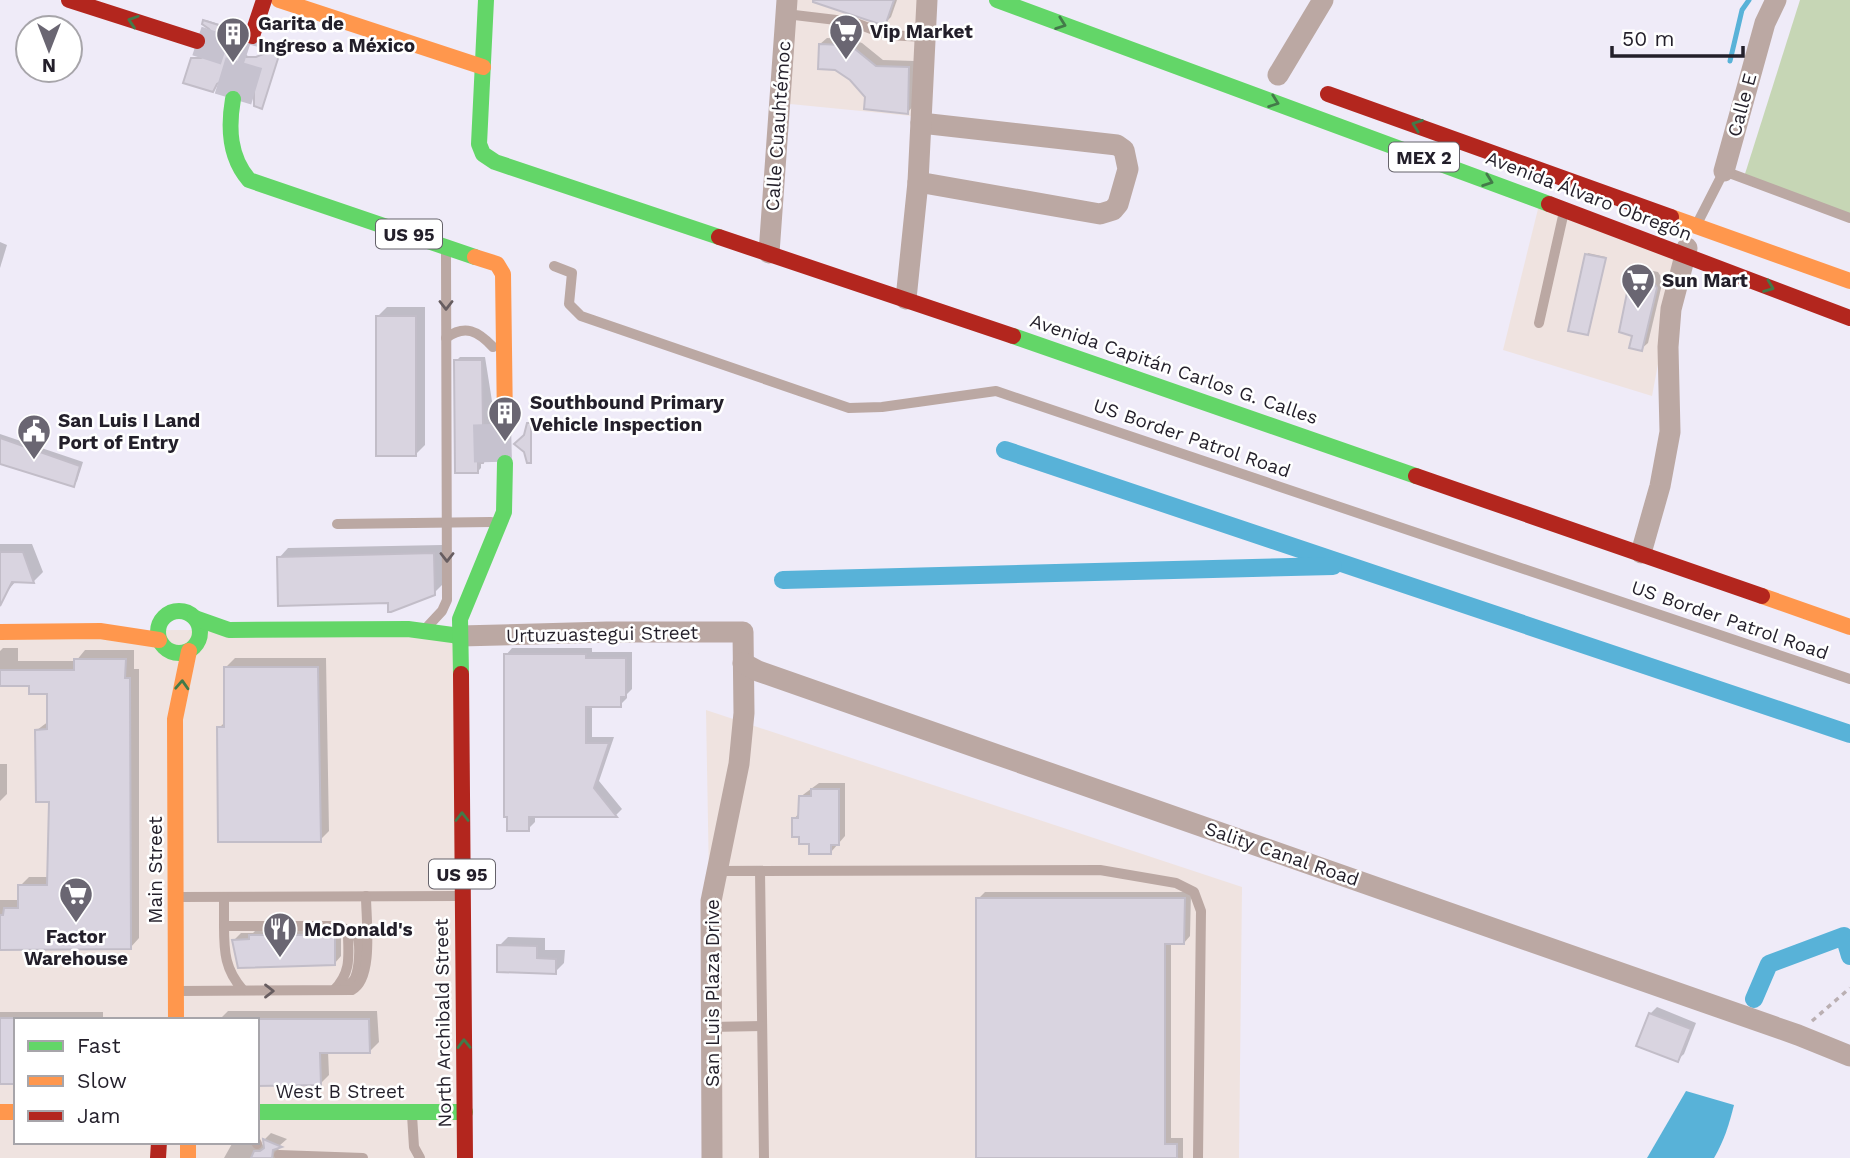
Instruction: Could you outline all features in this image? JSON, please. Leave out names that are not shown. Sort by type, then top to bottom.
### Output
[{"type":"main road","points":[[69,0],[197,41]]},
{"type":"main road","points":[[253,36],[264,0]]},
{"type":"main road","points":[[279,0],[483,67],[486,0]]},
{"type":"main road","name":"Avenida Álvaro Obregón","points":[[997,0],[1850,318]]},
{"type":"main road","name":"Avenida Capitán Carlos G. Calles","points":[[483,67],[479,144],[483,154],[495,162],[906,299],[1850,627]]},
{"type":"main road","name":"Avenida Álvaro Obregón","points":[[1317,90],[1850,281]]},
{"type":"main road","name":"US 95","points":[[233,99],[230,114],[231,142],[242,174],[249,180],[496,264],[501,268],[505,424]]},
{"type":"main road","name":"US 95","points":[[446,247],[491,277],[492,345],[505,424]]},
{"type":"main road","name":"US 95","points":[[446,247],[503,257],[514,267],[517,372],[505,424]]},
{"type":"main road","name":"US 95","points":[[461,625],[505,506],[505,463]]},
{"type":"main road","points":[[0,632],[130,634],[159,641],[165,648],[176,653],[193,648],[200,631],[195,618],[186,612],[107,623],[88,632]]},
{"type":"main road","points":[[162,661],[159,625],[170,613]]},
{"type":"main road","name":"Urtuzuastegui Street","points":[[195,618],[229,630],[421,631],[461,625]]},
{"type":"main road","name":"Urtuzuastegui Street","points":[[193,648],[218,643],[408,641],[461,625]]},
{"type":"main road","name":"North Archibald Street","points":[[461,625],[465,1158]]},
{"type":"main road","name":"Main Street","points":[[176,1018],[175,719],[180,708],[184,666],[193,648]]},
{"type":"main road","name":"Main Street","points":[[165,688],[168,708],[175,719]]},
{"type":"main road","name":"West B Street","points":[[259,1112],[465,1112]]},
{"type":"street","points":[[906,299],[918,182],[927,0]]},
{"type":"street","points":[[1279,76],[1324,0]]},
{"type":"street","name":"Calle E","points":[[1724,171],[1765,23],[1776,0]]},
{"type":"street","name":"Calle Cuauhtémoc","points":[[769,253],[786,7]]},
{"type":"street","points":[[918,182],[1100,214],[1113,211],[1118,204],[1128,169],[1124,150],[1117,145],[921,123]]},
{"type":"street","points":[[1641,553],[1660,486],[1670,432],[1668,348],[1671,309],[1695,226]]},
{"type":"street","name":"Urtuzuastegui Street","points":[[461,625],[607,632],[743,632],[743,663]]},
{"type":"street","name":"San Luis Plaza Drive","points":[[712,1158],[711,901],[739,764],[744,713],[743,663]]},
{"type":"street","name":"Sality Canal Road","points":[[743,663],[758,671],[1798,1035],[1850,1056]]},
{"type":"lane","points":[[786,7],[853,23],[887,35],[925,37]]},
{"type":"lane","points":[[1695,226],[1724,171],[1850,218]]},
{"type":"lane","points":[[1539,323],[1565,210]]},
{"type":"lane","points":[[421,631],[437,618],[447,600],[446,247]]},
{"type":"lane","name":"US Border Patrol Road","points":[[554,266],[572,273],[569,304],[582,316],[849,408],[882,407],[996,391],[1850,679]]},
{"type":"lane","points":[[446,338],[454,332],[478,332],[517,372]]},
{"type":"lane","points":[[337,524],[499,522]]},
{"type":"lane","points":[[716,872],[1100,870],[1176,883],[1194,892],[1200,911],[1198,1158]]},
{"type":"lane","points":[[760,872],[764,1158]]},
{"type":"lane","points":[[176,991],[357,988],[366,969],[366,896]]},
{"type":"lane","points":[[176,897],[463,896]]},
{"type":"lane","points":[[223,897],[225,964],[243,990]]},
{"type":"lane","points":[[224,926],[338,928],[348,937],[349,966],[338,990]]},
{"type":"lane","points":[[710,1027],[762,1026]]},
{"type":"lane","points":[[412,1112],[414,1147],[420,1158]]},
{"type":"lane","points":[[278,1155],[363,1158]]},
{"type":"path","points":[[1798,1035],[1850,988]]},
{"type":"shaded area","points":[[787,0],[928,0],[922,117],[780,103]]},
{"type":"shaded area","points":[[1540,201],[1679,252],[1652,396],[1503,350]]},
{"type":"shaded area","points":[[460,630],[467,1158],[0,1158],[0,632]]},
{"type":"shaded area","points":[[706,710],[1242,887],[1239,1158],[714,1158]]},
{"type":"green space","points":[[1800,0],[1850,0],[1850,216],[1744,177]]},
{"type":"water","points":[[1686,1091],[1734,1105],[1726,1133],[1714,1158],[1647,1158]]},
{"type":"building","points":[[813,0],[894,0],[885,26]]},
{"type":"building","name":"Garita de Ingreso a México","points":[[203,20],[231,29],[235,50],[246,57],[266,53],[273,43],[282,46],[262,109],[254,106],[254,92],[248,83],[238,78],[225,79],[217,84],[213,92],[183,83],[191,58],[201,58],[213,47],[214,37],[202,24]]},
{"type":"building","points":[[819,44],[844,45],[855,49],[876,66],[909,67],[908,114],[864,109],[865,97],[850,80],[835,70],[818,69]]},
{"type":"building","points":[[1585,254],[1606,258],[1588,335],[1568,331]]},
{"type":"building","name":"Sun Mart","points":[[1637,275],[1651,278],[1657,288],[1642,351],[1629,348],[1632,336],[1619,332],[1630,278]]},
{"type":"building","points":[[376,316],[416,316],[416,456],[376,456]]},
{"type":"building","points":[[454,360],[482,360],[483,425],[487,436],[496,443],[487,451],[483,463],[478,463],[478,473],[455,473]]},
{"type":"building","points":[[527,423],[531,423],[531,463],[527,463],[524,452],[514,444],[524,435]]},
{"type":"building","points":[[0,438],[80,466],[74,487],[0,464]]},
{"type":"building","points":[[0,552],[23,552],[34,583],[12,582],[0,606]]},
{"type":"building","points":[[434,553],[435,595],[391,612],[388,612],[388,603],[278,606],[277,557]]},
{"type":"building","points":[[504,654],[586,654],[586,658],[626,658],[626,697],[621,697],[621,707],[586,707],[586,743],[609,743],[594,788],[617,817],[529,817],[529,831],[507,831],[507,817],[504,817]]},
{"type":"building","points":[[74,659],[126,659],[125,678],[130,678],[131,949],[0,950],[0,915],[3,915],[4,908],[18,908],[18,885],[47,885],[49,802],[36,802],[35,730],[47,729],[47,694],[29,694],[29,686],[0,686],[0,670],[74,670]]},
{"type":"building","points":[[224,667],[318,667],[321,842],[218,842],[217,727],[224,727]]},
{"type":"building","points":[[811,789],[839,789],[839,845],[831,845],[831,854],[809,854],[809,844],[799,844],[799,837],[792,837],[792,818],[798,818],[799,796],[811,796]]},
{"type":"building","points":[[976,898],[1185,898],[1184,944],[1165,944],[1165,1144],[1177,1144],[1177,1158],[976,1158]]},
{"type":"building","points":[[249,935],[335,937],[335,965],[238,968],[232,940],[249,939]]},
{"type":"building","points":[[497,945],[537,946],[537,958],[556,959],[556,974],[497,972]]},
{"type":"building","points":[[1649,1013],[1691,1029],[1678,1062],[1636,1046]]},
{"type":"building","points":[[0,1018],[14,1018],[14,1084],[0,1084]]},
{"type":"building","points":[[259,1019],[369,1019],[370,1053],[320,1053],[321,1085],[259,1086]]},
{"type":"building","points":[[263,1139],[282,1147],[273,1150],[272,1158],[251,1158],[254,1151],[264,1148]]},
{"type":"waterway","points":[[1730,61],[1742,10],[1749,0]]},
{"type":"waterway","points":[[1005,450],[1850,734]]},
{"type":"waterway","points":[[783,580],[1333,566]]},
{"type":"waterway","points":[[1754,999],[1769,964],[1844,936],[1850,956]]},
{"type":"tunnel","points":[[233,99],[252,36]]},
{"type":"tunnel","points":[[197,41],[246,57]]},
{"type":"tunnel","points":[[492,424],[493,463]]},
{"type":"traffic: fast","points":[[486,0],[479,144],[483,154],[495,162],[719,237]]},
{"type":"traffic: fast","points":[[997,0],[1549,204]]},
{"type":"traffic: fast","points":[[233,99],[232,142],[237,162],[249,180],[475,257]]},
{"type":"traffic: fast","points":[[1013,336],[1416,476]]},
{"type":"traffic: fast","points":[[461,674],[460,619],[504,512],[505,463]]},
{"type":"traffic: fast","points":[[179,611],[194,617],[200,632],[194,647],[179,653],[164,647],[158,632],[164,617],[179,611]]},
{"type":"traffic: fast","points":[[195,618],[229,630],[408,629],[460,636]]},
{"type":"traffic: fast","points":[[259,1112],[465,1112]]},
{"type":"traffic: slow","points":[[279,0],[483,67]]},
{"type":"traffic: slow","points":[[1671,217],[1850,281]]},
{"type":"traffic: slow","points":[[475,257],[497,264],[503,274],[505,424]]},
{"type":"traffic: slow","points":[[1762,596],[1850,627]]},
{"type":"traffic: slow","points":[[0,632],[100,631],[159,640]]},
{"type":"traffic: slow","points":[[176,1018],[175,719],[189,651]]},
{"type":"traffic: slow","points":[[0,1112],[14,1112]]},
{"type":"traffic: slow","points":[[188,1144],[188,1158]]},
{"type":"traffic: jam","points":[[69,0],[197,41]]},
{"type":"traffic: jam","points":[[252,36],[264,0]]},
{"type":"traffic: jam","points":[[1328,94],[1671,217]]},
{"type":"traffic: jam","points":[[1549,204],[1850,318]]},
{"type":"traffic: jam","points":[[719,237],[1013,336]]},
{"type":"traffic: jam","points":[[1416,476],[1762,596]]},
{"type":"traffic: jam","points":[[461,674],[465,1158]]},
{"type":"traffic: jam","points":[[158,1158],[159,1144]]},
{"type":"place","name":"Vip Market","points":[[846,61]]},
{"type":"place","name":"Garita de Ingreso a México","points":[[233,64]]},
{"type":"place","name":"Sun Mart","points":[[1638,310]]},
{"type":"place","name":"Southbound Primary Vehicle Inspection","points":[[505,443]]},
{"type":"place","name":"San Luis I Land Port of Entry","points":[[34,461]]},
{"type":"place","name":"Factor Warehouse","points":[[76,924]]},
{"type":"place","name":"McDonald's","points":[[280,959]]}]
